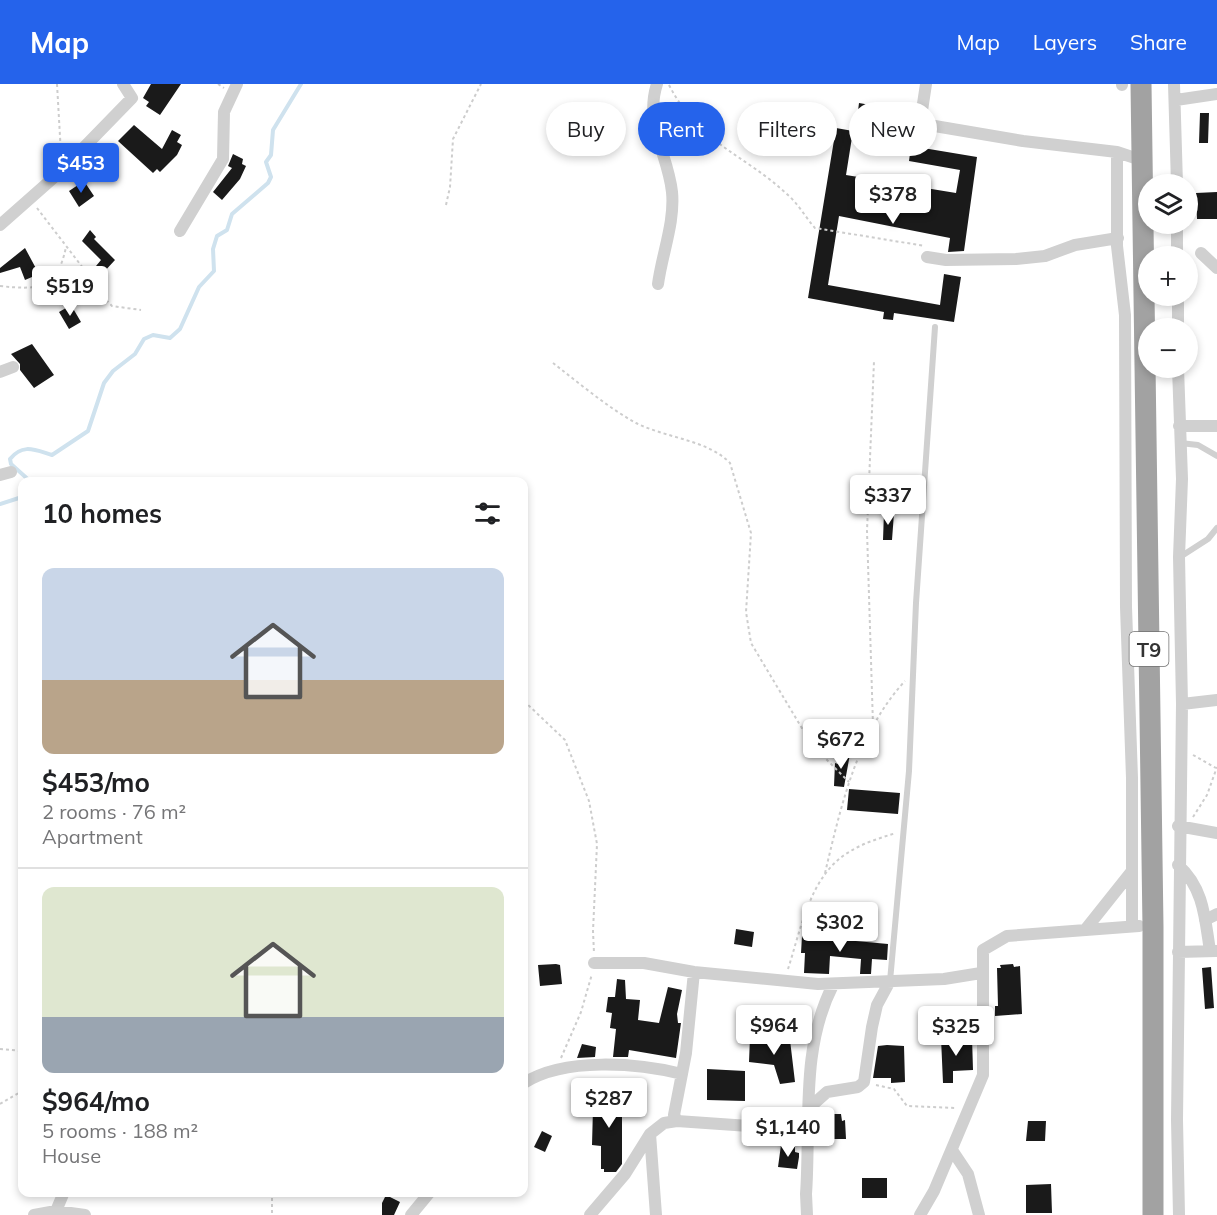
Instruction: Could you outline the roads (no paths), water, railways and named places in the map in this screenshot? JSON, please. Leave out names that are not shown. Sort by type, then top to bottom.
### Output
[{"type":"highway","name":"T9","points":[[1128,84],[1141,160],[1143,926],[1153,1215]]},
{"type":"street","points":[[0,225],[60,172],[132,98],[123,84]]},
{"type":"street","points":[[180,231],[223,159],[226,140],[224,112],[237,84]]},
{"type":"street","points":[[657,84],[653,97],[652,116],[672,190],[672,204],[658,284]]},
{"type":"street","points":[[926,84],[919,120],[1023,141],[1118,152],[1141,160]]},
{"type":"street","points":[[1174,84],[1177,174]]},
{"type":"street","points":[[1176,100],[1217,94]]},
{"type":"street","points":[[920,1215],[934,1191],[972,1107],[983,1075],[985,1062],[982,950],[993,941],[1006,936],[1143,926],[1132,871],[1132,778],[1126,639],[1125,315],[1118,238],[1118,152]]},
{"type":"street","points":[[930,252],[946,260],[1016,259],[1045,256],[1075,245],[1118,238]]},
{"type":"street","points":[[1202,254],[1217,268]]},
{"type":"street","points":[[0,372],[14,367]]},
{"type":"street","points":[[1178,378],[1182,487],[1179,557],[1183,827],[1178,865],[1179,1215]]},
{"type":"street","points":[[1179,426],[1217,426]]},
{"type":"street","points":[[1182,704],[1217,700]]},
{"type":"street","points":[[1183,827],[1217,833]]},
{"type":"street","points":[[1178,865],[1189,874],[1197,889],[1214,953],[1178,951]]},
{"type":"street","points":[[1085,930],[1132,871]]},
{"type":"street","points":[[1205,920],[1217,914]]},
{"type":"street","points":[[594,963],[644,963],[694,972],[833,985],[944,979],[981,973]]},
{"type":"street","points":[[676,1121],[674,1115],[682,1074],[694,972]]},
{"type":"street","points":[[809,1108],[827,1092],[858,1087],[866,1076],[872,1027],[878,1005],[890,981]]},
{"type":"street","points":[[807,1215],[809,1108],[815,1028],[821,1007],[833,985]]},
{"type":"street","points":[[530,1076],[606,1065],[661,1069],[682,1074]]},
{"type":"street","points":[[590,1215],[625,1174],[650,1134],[664,1123],[676,1121],[749,1126],[809,1123]]},
{"type":"street","points":[[650,1134],[656,1215]]},
{"type":"street","points":[[952,1150],[968,1174],[979,1215]]},
{"type":"street","points":[[56,1211],[62,1197]]},
{"type":"street","points":[[411,1215],[426,1197]]},
{"type":"street","points":[[34,1215],[56,1211],[85,1215]]},
{"type":"lane","points":[[890,981],[909,771],[935,327]]},
{"type":"lane","points":[[1179,442],[1198,445],[1217,456]]},
{"type":"lane","points":[[1179,557],[1208,539],[1217,528]]},
{"type":"waterway","points":[[25,477],[11,464],[10,459],[15,454],[29,449],[52,455],[88,431],[104,383],[113,371],[135,354],[144,339],[153,335],[170,338],[180,329],[199,287],[214,271],[213,249],[217,236],[227,230],[232,214],[268,183],[271,177],[266,162],[271,155],[273,130],[301,84]]},
{"type":"waterway","points":[[0,504],[18,498]]}]
